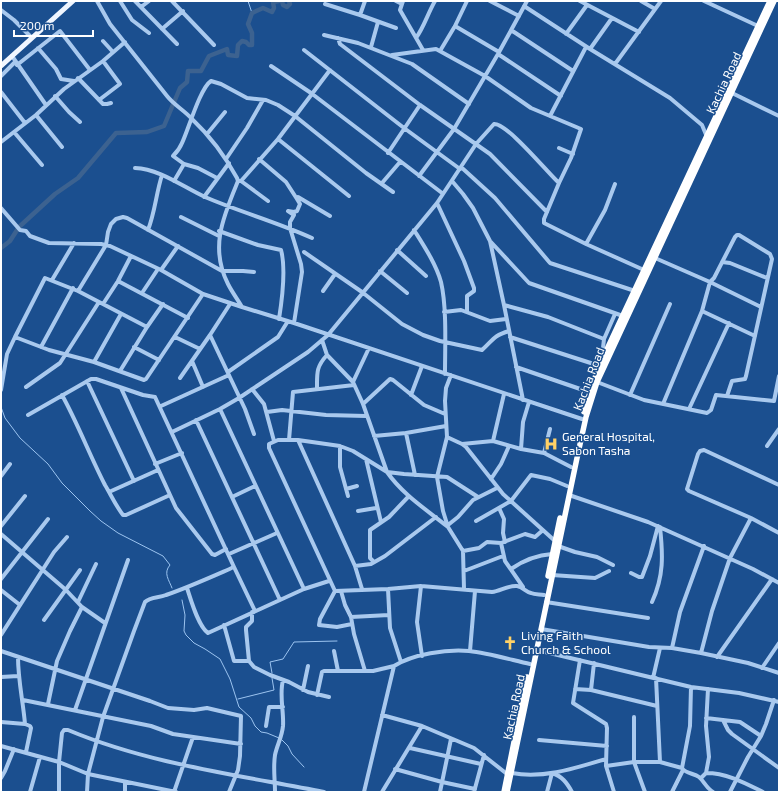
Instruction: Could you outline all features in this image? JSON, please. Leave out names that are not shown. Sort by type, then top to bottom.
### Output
[{"type":"highway","name":"Kachia Road","points":[[511,764],[552,554],[557,544],[585,421],[597,382],[623,316],[770,1]]},
{"type":"highway","name":"Kachia Road","points":[[504,792],[537,650],[552,575],[567,486],[589,392],[602,360],[608,354],[655,258],[774,1]]},
{"type":"highway","name":"Kachia Road","points":[[507,792],[509,773]]},
{"type":"main road","points":[[1,66],[69,1]]},
{"type":"main road","points":[[1,63],[30,36],[73,1]]},
{"type":"street","points":[[97,1],[110,24],[174,104],[191,117],[207,134],[228,161],[240,181],[268,201]]},
{"type":"street","points":[[120,1],[132,20],[149,33]]},
{"type":"street","points":[[135,1],[177,44]]},
{"type":"street","points":[[141,7],[149,1]]},
{"type":"street","points":[[172,1],[214,45]]},
{"type":"street","points":[[360,15],[365,1]]},
{"type":"street","points":[[396,1],[402,2],[400,10],[424,50]]},
{"type":"street","points":[[416,38],[422,29],[424,21],[435,1]]},
{"type":"street","points":[[440,51],[455,26],[467,1]]},
{"type":"street","points":[[490,1],[519,16]]},
{"type":"street","points":[[419,176],[454,129],[499,53],[527,1]]},
{"type":"street","points":[[580,1],[638,32]]},
{"type":"street","points":[[641,1],[655,9]]},
{"type":"street","points":[[615,64],[661,1]]},
{"type":"street","points":[[705,1],[758,26]]},
{"type":"street","points":[[325,4],[396,28]]},
{"type":"street","points":[[566,34],[587,5]]},
{"type":"street","points":[[524,6],[588,48],[670,98],[702,124],[706,136]]},
{"type":"street","points":[[1,10],[30,36]]},
{"type":"street","points":[[162,29],[182,11]]},
{"type":"street","points":[[550,116],[573,71],[588,48],[612,18]]},
{"type":"street","points":[[371,47],[378,22]]},
{"type":"street","points":[[455,26],[499,53],[561,96]]},
{"type":"street","points":[[511,30],[573,71]]},
{"type":"street","points":[[1,76],[60,31],[90,70]]},
{"type":"street","points":[[324,35],[371,47],[415,66],[468,104]]},
{"type":"street","points":[[338,38],[340,44],[420,105],[490,154],[547,212]]},
{"type":"street","points":[[104,41],[113,52]]},
{"type":"street","points":[[1,142],[36,114],[55,96],[125,42]]},
{"type":"street","points":[[38,48],[56,69],[61,79],[76,80],[99,100],[107,104],[111,103]]},
{"type":"street","points":[[392,55],[432,49],[440,51],[485,76],[531,108],[581,129],[573,154],[559,183],[544,221],[546,224],[586,244],[644,270]]},
{"type":"street","points":[[304,50],[404,128],[460,168],[495,198],[550,263],[635,291]]},
{"type":"street","points":[[12,56],[16,64],[46,105]]},
{"type":"street","points":[[99,100],[120,84],[103,60]]},
{"type":"street","points":[[271,66],[311,93],[442,193]]},
{"type":"street","points":[[242,307],[222,271],[219,256],[219,234],[228,205],[240,181],[278,139],[311,93],[330,70]]},
{"type":"street","points":[[216,178],[198,168],[184,164],[174,156],[182,144],[191,117],[208,83],[211,82],[221,84],[247,98],[270,101],[295,116],[366,173],[393,192]]},
{"type":"street","points":[[1,92],[25,123]]},
{"type":"street","points":[[732,93],[779,116]]},
{"type":"street","points":[[55,96],[80,122]]},
{"type":"street","points":[[204,197],[228,161],[263,100]]},
{"type":"street","points":[[388,153],[420,105]]},
{"type":"street","points":[[207,134],[225,112]]},
{"type":"street","points":[[36,114],[62,147]]},
{"type":"street","points":[[172,432],[220,409],[239,398],[308,352],[328,335],[436,203],[476,144],[494,124],[511,134],[559,183]]},
{"type":"street","points":[[14,132],[42,165]]},
{"type":"street","points":[[278,139],[349,196]]},
{"type":"street","points":[[559,148],[573,154]]},
{"type":"street","points":[[260,159],[286,182],[300,204],[297,211],[288,211],[294,215],[290,222],[290,228],[302,264],[294,323]]},
{"type":"street","points":[[382,183],[384,183],[400,162]]},
{"type":"street","points":[[174,181],[184,164]]},
{"type":"street","points":[[135,168],[162,175],[204,197],[290,228],[312,238]]},
{"type":"street","points":[[148,230],[155,209],[157,192],[162,175]]},
{"type":"street","points":[[452,181],[473,208],[490,241],[523,400]]},
{"type":"street","points":[[586,244],[604,210],[615,184]]},
{"type":"street","points":[[297,198],[330,216]]},
{"type":"street","points":[[436,203],[464,261],[474,288],[474,291],[467,296],[467,312]]},
{"type":"street","points":[[1,208],[19,229],[26,231],[30,236],[49,243],[74,243],[110,246],[203,294],[230,304],[288,321],[582,419]]},
{"type":"street","points":[[78,291],[106,245],[108,232],[116,219],[123,217],[128,218],[222,271],[254,272]]},
{"type":"street","points":[[181,217],[219,234],[280,250],[282,267],[282,302],[279,319]]},
{"type":"street","points":[[414,230],[430,256],[440,280],[444,295],[446,374]]},
{"type":"street","points":[[663,404],[702,311],[710,282],[714,278],[734,237],[739,235],[771,255],[772,259],[745,379],[732,381],[727,396]]},
{"type":"street","points":[[490,241],[529,283],[623,316]]},
{"type":"street","points":[[52,280],[74,243]]},
{"type":"street","points":[[142,293],[178,246]]},
{"type":"street","points":[[397,250],[426,276]]},
{"type":"street","points":[[304,252],[362,292],[402,324],[423,335],[482,350],[491,339],[498,334],[509,330]]},
{"type":"street","points":[[26,387],[60,363],[118,281],[131,256]]},
{"type":"street","points":[[655,258],[710,282],[761,307]]},
{"type":"street","points":[[722,262],[730,263],[767,278]]},
{"type":"street","points":[[380,271],[407,293]]},
{"type":"street","points":[[323,291],[335,274]]},
{"type":"street","points":[[1,390],[4,381],[5,365],[8,354],[44,280],[47,278],[73,288],[147,327]]},
{"type":"street","points":[[118,281],[188,318]]},
{"type":"street","points":[[41,348],[73,288]]},
{"type":"street","points":[[15,337],[41,348],[94,362],[146,379],[203,294]]},
{"type":"street","points":[[120,371],[163,304]]},
{"type":"street","points":[[180,378],[230,304]]},
{"type":"street","points":[[630,395],[670,304]]},
{"type":"street","points":[[504,305],[548,317],[604,339]]},
{"type":"street","points":[[444,312],[461,310],[490,321],[506,319]]},
{"type":"street","points":[[702,311],[755,336]]},
{"type":"street","points":[[94,362],[121,314]]},
{"type":"street","points":[[602,360],[604,339],[615,314]]},
{"type":"street","points":[[161,406],[229,374],[278,337],[288,321]]},
{"type":"street","points":[[689,409],[729,323]]},
{"type":"street","points":[[210,335],[229,374],[254,434]]},
{"type":"street","points":[[175,337],[200,349]]},
{"type":"street","points":[[510,337],[600,366]]},
{"type":"street","points":[[322,340],[327,355],[353,384],[363,404],[387,472]]},
{"type":"street","points":[[134,347],[159,360]]},
{"type":"street","points":[[353,384],[369,348]]},
{"type":"street","points":[[317,389],[316,378],[319,364],[327,355]]},
{"type":"street","points":[[192,361],[204,387]]},
{"type":"street","points":[[411,395],[422,366]]},
{"type":"street","points":[[516,367],[589,392]]},
{"type":"street","points":[[451,375],[446,388],[445,401],[447,437],[436,477],[443,511],[448,526],[463,551],[464,589]]},
{"type":"street","points":[[597,382],[630,395],[663,404],[707,413],[711,410],[716,395],[777,402],[779,376]]},
{"type":"street","points":[[28,415],[93,378],[143,395],[156,397],[229,554],[254,612],[252,622],[248,625],[246,630],[249,661],[254,667],[303,690],[329,697]]},
{"type":"street","points":[[88,380],[134,481]]},
{"type":"street","points":[[363,404],[390,380],[393,380],[424,405],[446,414]]},
{"type":"street","points":[[289,440],[293,392],[353,384]]},
{"type":"street","points":[[121,388],[176,508],[212,554],[215,555],[226,549]]},
{"type":"street","points":[[252,389],[261,399],[267,412],[274,441]]},
{"type":"street","points":[[493,441],[504,394]]},
{"type":"street","points":[[62,395],[79,428],[92,460],[116,505],[125,515],[170,495]]},
{"type":"street","points":[[521,449],[523,422],[529,402]]},
{"type":"street","points":[[220,409],[304,589]]},
{"type":"street","points":[[267,412],[282,410],[326,415],[366,416]]},
{"type":"street","points":[[196,420],[280,600]]},
{"type":"street","points":[[374,436],[406,433],[446,426]]},
{"type":"street","points":[[544,453],[550,429]]},
{"type":"street","points":[[767,446],[779,429]]},
{"type":"street","points":[[406,433],[415,475]]},
{"type":"street","points":[[447,437],[466,447],[503,494],[557,544],[575,552],[597,557],[613,565]]},
{"type":"street","points":[[298,440],[354,566],[362,589]]},
{"type":"street","points":[[335,591],[329,581],[269,448],[270,444],[274,441],[298,440],[340,446],[353,451],[387,472],[408,496],[448,526]]},
{"type":"street","points":[[462,444],[493,441],[521,449],[544,453],[571,467]]},
{"type":"street","points":[[340,446],[340,467],[348,496]]},
{"type":"street","points":[[491,479],[501,464],[509,446]]},
{"type":"street","points":[[779,484],[704,450],[700,451],[698,454],[687,489],[751,518],[779,533]]},
{"type":"street","points":[[156,464],[182,453]]},
{"type":"street","points":[[366,459],[380,522]]},
{"type":"street","points":[[1,476],[10,464]]},
{"type":"street","points":[[109,492],[158,470]]},
{"type":"street","points":[[387,472],[447,477],[478,497]]},
{"type":"street","points":[[476,521],[511,501],[531,475],[550,479],[567,486]]},
{"type":"street","points":[[232,497],[256,486]]},
{"type":"street","points":[[346,489],[357,486]]},
{"type":"street","points":[[448,526],[478,497],[498,488]]},
{"type":"street","points":[[569,495],[659,527],[704,546],[779,582]]},
{"type":"street","points":[[1,526],[25,496]]},
{"type":"street","points":[[373,561],[370,558],[369,532],[380,522],[389,517],[408,496]]},
{"type":"street","points":[[358,510],[376,508]]},
{"type":"street","points":[[499,508],[504,519],[503,556],[506,564],[511,569],[522,587],[531,593],[544,595]]},
{"type":"street","points":[[354,566],[371,564],[373,561],[397,548],[436,517]]},
{"type":"street","points":[[701,653],[712,611],[730,558],[751,518]]},
{"type":"street","points":[[1,579],[48,519]]},
{"type":"street","points":[[631,573],[642,577],[659,527]]},
{"type":"street","points":[[652,602],[661,577],[663,562],[659,527]]},
{"type":"street","points":[[463,551],[479,548],[487,542],[503,543],[525,534],[535,537],[543,530]]},
{"type":"street","points":[[229,554],[277,532]]},
{"type":"street","points":[[1,534],[66,590],[82,607],[105,623]]},
{"type":"street","points":[[1,634],[42,570],[57,548],[67,537]]},
{"type":"street","points":[[672,648],[680,612],[704,546]]},
{"type":"street","points":[[511,569],[528,559],[552,554]]},
{"type":"street","points":[[464,571],[503,556]]},
{"type":"street","points":[[75,710],[128,560]]},
{"type":"street","points":[[78,602],[96,564]]},
{"type":"street","points":[[87,792],[88,774],[103,717],[134,631],[147,600],[162,597],[187,588],[234,567]]},
{"type":"street","points":[[44,620],[80,570]]},
{"type":"street","points":[[552,575],[595,578],[609,571]]},
{"type":"street","points":[[717,657],[772,579]]},
{"type":"street","points":[[187,588],[200,622],[206,632],[209,632],[304,589],[329,581]]},
{"type":"street","points":[[335,591],[421,586],[492,592],[510,587],[522,587]]},
{"type":"street","points":[[421,586],[417,622],[422,656]]},
{"type":"street","points":[[388,589],[390,628],[401,662]]},
{"type":"street","points":[[1,590],[20,605]]},
{"type":"street","points":[[335,591],[320,619],[319,625],[337,626],[352,624]]},
{"type":"street","points":[[341,591],[345,605],[351,617],[354,634],[365,671]]},
{"type":"street","points":[[470,651],[475,591]]},
{"type":"street","points":[[546,602],[648,618]]},
{"type":"street","points":[[48,704],[57,661],[82,607]]},
{"type":"street","points":[[351,617],[389,615]]},
{"type":"street","points":[[224,626],[234,661],[249,661]]},
{"type":"street","points":[[541,629],[701,653],[779,673]]},
{"type":"street","points":[[762,668],[779,643]]},
{"type":"street","points":[[660,648],[655,678],[660,762]]},
{"type":"street","points":[[537,650],[691,687],[739,693],[779,702]]},
{"type":"street","points":[[1,651],[168,708],[189,710],[207,708],[240,715],[241,744],[238,770],[235,774],[230,792]]},
{"type":"street","points":[[334,651],[338,671]]},
{"type":"street","points":[[317,695],[322,672],[326,670],[373,670],[394,666],[401,662],[422,656],[444,652],[470,651],[530,664]]},
{"type":"street","points":[[18,657],[18,676],[26,724]]},
{"type":"street","points":[[580,660],[573,702],[606,724],[606,766],[614,792]]},
{"type":"street","points":[[591,690],[594,663]]},
{"type":"street","points":[[303,690],[308,666]]},
{"type":"street","points":[[364,792],[394,666]]},
{"type":"street","points":[[1,677],[18,676]]},
{"type":"street","points":[[275,792],[273,774],[275,757],[281,739],[283,707],[281,690],[283,680]]},
{"type":"street","points":[[672,792],[682,769],[690,726],[691,687]]},
{"type":"street","points":[[575,689],[591,690],[657,706]]},
{"type":"street","points":[[701,778],[706,773],[709,748],[706,718],[708,689]]},
{"type":"street","points":[[23,700],[151,726],[170,733],[241,744]]},
{"type":"street","points":[[730,792],[761,736],[774,700]]},
{"type":"street","points":[[266,726],[269,707],[283,707]]},
{"type":"street","points":[[382,715],[422,726],[451,740],[474,748],[509,773],[521,775],[552,773],[606,759]]},
{"type":"street","points":[[634,717],[634,762],[645,792]]},
{"type":"street","points":[[706,718],[740,722],[761,736]]},
{"type":"street","points":[[723,720],[728,730],[732,734],[752,750],[779,768]]},
{"type":"street","points":[[1,722],[29,725],[31,728],[26,752]]},
{"type":"street","points":[[382,792],[422,726]]},
{"type":"street","points":[[59,792],[59,762],[62,733],[64,730],[68,730],[97,742],[183,765],[235,774],[300,790],[324,792]]},
{"type":"street","points":[[1,746],[59,762],[88,774],[156,790],[175,792],[193,737]]},
{"type":"street","points":[[440,792],[451,740]]},
{"type":"street","points":[[539,740],[607,746]]},
{"type":"street","points":[[410,748],[481,764]]},
{"type":"street","points":[[1,778],[14,749]]},
{"type":"street","points":[[395,769],[474,790],[484,755]]},
{"type":"street","points":[[30,792],[40,757]]},
{"type":"street","points":[[606,766],[634,762],[660,762],[682,769],[701,778],[705,786],[713,792]]},
{"type":"street","points":[[547,792],[552,773]]},
{"type":"street","points":[[552,773],[556,774],[565,781],[572,792]]},
{"type":"street","points":[[706,773],[721,774],[738,779],[763,792]]},
{"type":"street","points":[[125,782],[125,792]]},
{"type":"waterway","points":[[248,1],[252,13]]},
{"type":"waterway","points":[[1,248],[10,241],[19,227],[55,194],[78,178],[116,133],[147,132],[164,126],[180,88],[187,82],[188,71],[201,71],[209,56],[227,49],[228,55],[237,56],[238,45],[242,41],[252,45],[252,33],[248,24],[252,13],[263,8],[272,12],[274,8],[273,2],[279,1]]},
{"type":"waterway","points":[[282,1],[283,5],[287,7],[290,4],[289,1]]},
{"type":"waterway","points":[[1,407],[5,418],[20,438],[48,464],[62,483],[90,511],[118,533],[163,556],[170,565],[167,574],[172,588]]},
{"type":"waterway","points":[[182,600],[185,615],[184,631],[186,635],[194,643],[220,659],[230,679],[239,707],[251,718],[255,726],[261,732],[279,738]]},
{"type":"waterway","points":[[272,673],[270,662],[283,659],[294,642],[337,641]]},
{"type":"waterway","points":[[238,699],[274,690],[272,678]]},
{"type":"waterway","points":[[282,740],[304,767]]},
{"type":"place","name":"General Hospital, Sabon Tasha","points":[[551,444]]},
{"type":"place","name":"Living Faith Church & School","points":[[510,643]]}]
